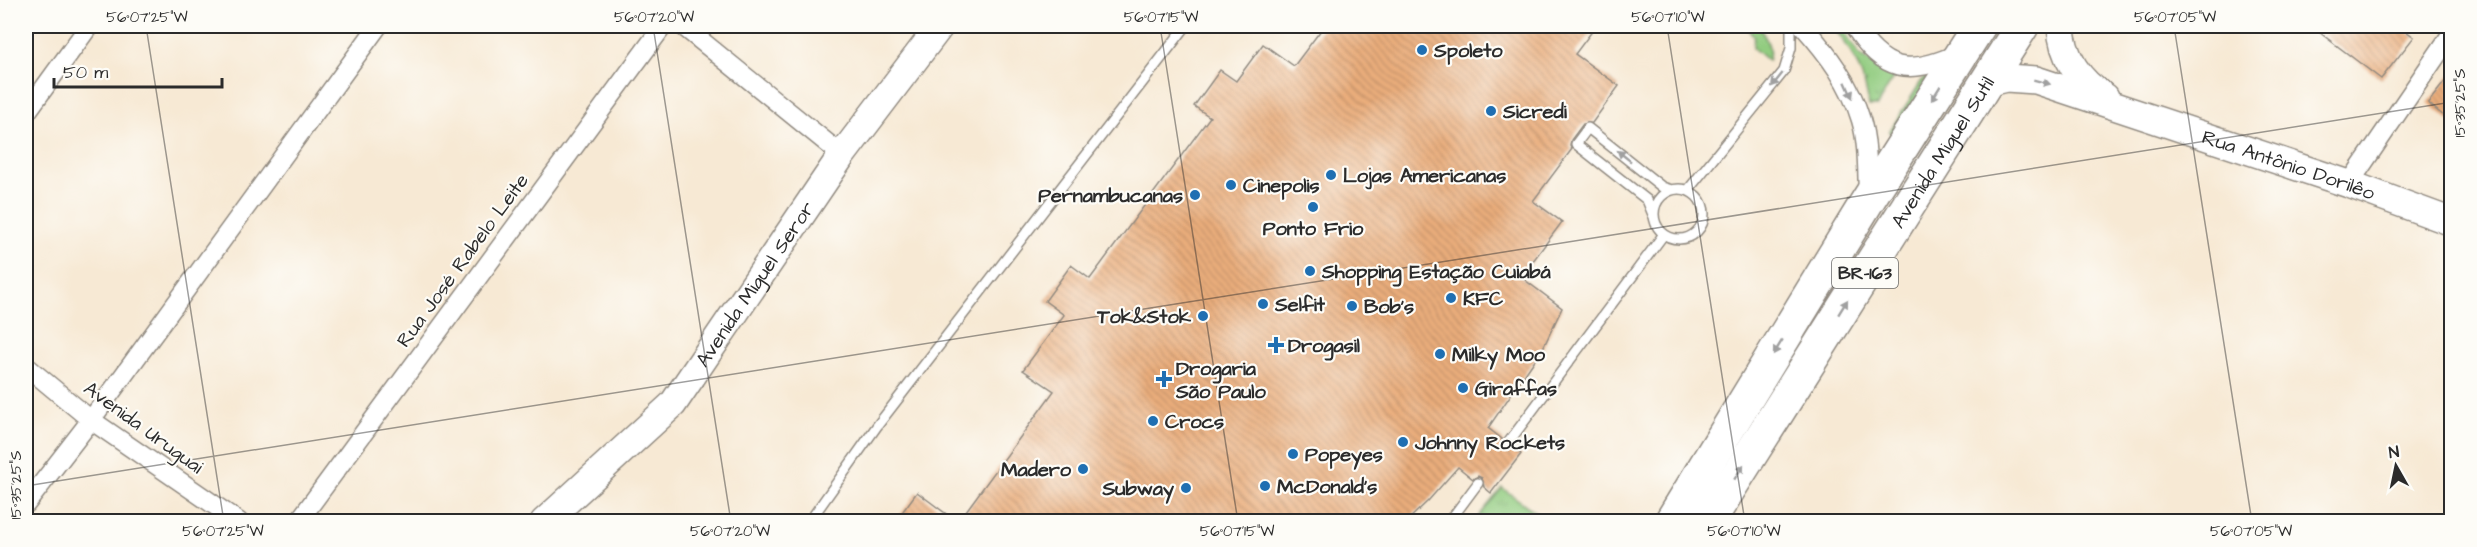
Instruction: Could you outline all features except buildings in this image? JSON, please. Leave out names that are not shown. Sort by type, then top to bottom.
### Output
[{"type":"highway","name":"Avenida Miguel Sutil","points":[[1708,522],[2022,26]]},
{"type":"highway","name":"Avenida Miguel Sutil","points":[[1671,522],[1868,200],[1970,39]]},
{"type":"street","points":[[26,113],[88,26]]},
{"type":"street","points":[[26,504],[91,420],[378,26]]},
{"type":"street","name":"Rua José Rabelo Leite","points":[[298,522],[663,26]]},
{"type":"street","points":[[683,26],[842,155]]},
{"type":"street","name":"Avenida Miguel Seror","points":[[544,522],[673,404],[842,155],[939,26]]},
{"type":"street","points":[[1803,26],[1825,51],[1846,82],[1862,121],[1868,200]]},
{"type":"street","points":[[1854,26],[1868,46],[1892,64],[1916,68],[1935,64],[1970,39]]},
{"type":"street","name":"Rua Antônio Dorilêo","points":[[2061,26],[2065,52],[2075,71],[2095,91],[2125,108]]},
{"type":"street","points":[[2349,184],[2451,33]]},
{"type":"street","name":"Rua Antônio Dorilêo","points":[[1985,83],[2006,78],[2036,80],[2349,184],[2451,222]]},
{"type":"street","name":"Avenida Uruguai","points":[[26,366],[91,420],[238,522]]},
{"type":"lane","points":[[809,522],[877,426],[1186,26]]},
{"type":"lane","points":[[1688,190],[1784,71],[1791,48],[1791,26]]},
{"type":"lane","points":[[1588,128],[1662,187],[1672,190],[1688,190],[1701,201],[1705,216],[1698,231],[1684,239],[1676,240],[1664,234],[1656,225],[1647,200],[1576,144],[1588,128]]},
{"type":"lane","points":[[1654,217],[1658,200],[1672,190]]},
{"type":"lane","points":[[1508,444],[1664,234]]},
{"type":"lane","points":[[1449,522],[1478,483]]},
{"type":"green space","points":[[1745,26],[1758,26],[1761,30],[1769,47],[1768,61],[1753,48],[1754,36]]},
{"type":"green space","points":[[1832,26],[1841,26],[1860,56],[1892,75],[1893,78],[1877,106],[1869,106],[1856,63],[1846,44]]},
{"type":"green space","points":[[1936,72],[1894,136],[1889,132],[1926,74]]},
{"type":"green space","points":[[1502,488],[1548,521],[1475,521]]},
{"type":"place","name":"Spoleto","points":[[1422,50]]},
{"type":"place","name":"Sicredi","points":[[1491,111]]},
{"type":"place","name":"Lojas Americanas","points":[[1331,175]]},
{"type":"place","name":"Cinepolis","points":[[1231,185]]},
{"type":"place","name":"Pernambucanas","points":[[1195,195]]},
{"type":"place","name":"Ponto Frio","points":[[1313,207]]},
{"type":"place","name":"Shopping Estação Cuiabá","points":[[1310,271]]},
{"type":"place","name":"KFC","points":[[1451,298]]},
{"type":"place","name":"Selfit","points":[[1263,304]]},
{"type":"place","name":"Bob's","points":[[1352,306]]},
{"type":"place","name":"Tok&Stok","points":[[1203,316]]},
{"type":"place","name":"Drogasil","points":[[1276,345]]},
{"type":"place","name":"Milky Moo","points":[[1440,354]]},
{"type":"place","name":"Drogaria São Paulo","points":[[1164,379]]},
{"type":"place","name":"Giraffas","points":[[1463,388]]},
{"type":"place","name":"Crocs","points":[[1153,421]]},
{"type":"place","name":"Johnny Rockets","points":[[1403,442]]},
{"type":"place","name":"Popeyes","points":[[1293,454]]},
{"type":"place","name":"Madero","points":[[1083,469]]},
{"type":"place","name":"McDonald's","points":[[1265,486]]},
{"type":"place","name":"Subway","points":[[1186,488]]}]
